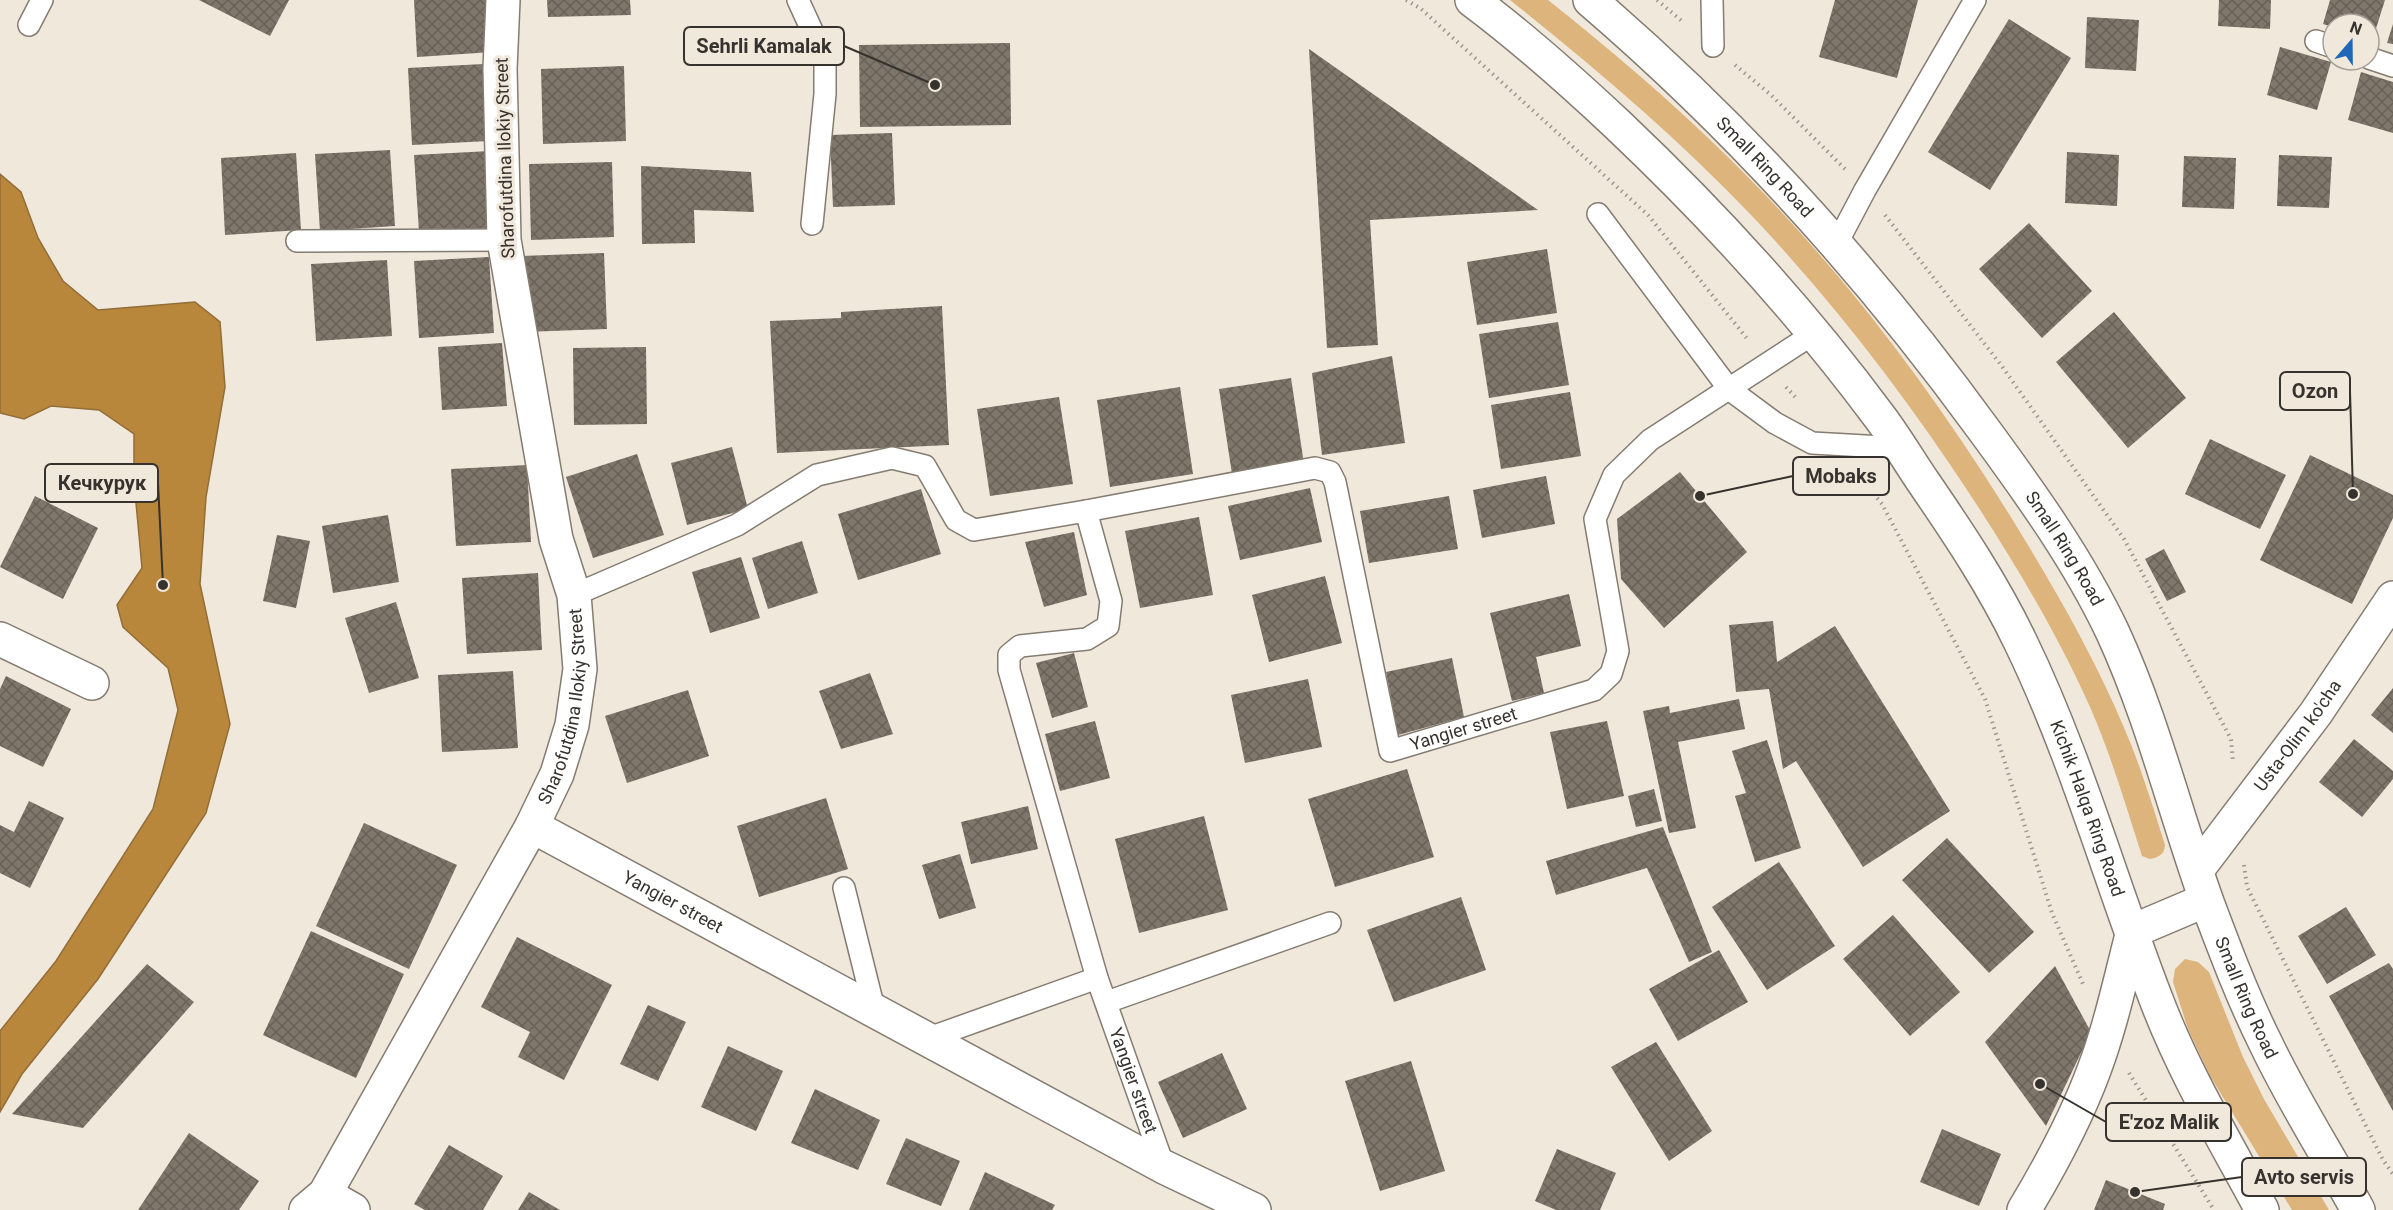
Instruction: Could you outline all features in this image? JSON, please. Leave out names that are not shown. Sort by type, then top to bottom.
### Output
[{"type":"main road","name":"Sharofutdina Ilokiy Street","points":[[315,1202],[532,825],[557,774],[572,725],[580,669],[574,595],[556,539],[504,240],[500,69],[503,0]]},
{"type":"main road","points":[[1472,0],[1543,58],[1637,144],[1748,257],[1814,334],[1880,417],[1901,448]]},
{"type":"main road","name":"Small Ring Road","points":[[1590,0],[1709,108],[1837,243],[1954,388],[2036,504],[2075,564],[2113,633],[2139,698],[2202,885],[2266,1045],[2358,1210]]},
{"type":"main road","name":"Kichik Halqa Ring Road","points":[[1901,448],[1968,549],[2019,640],[2074,768],[2133,931]]},
{"type":"main road","name":"Usta-Olim ko'cha","points":[[2202,885],[2393,598]]},
{"type":"main road","points":[[0,639],[92,683]]},
{"type":"main road","name":"Yangier street","points":[[532,825],[1164,1167],[1254,1210]]},
{"type":"main road","points":[[2024,1210],[2050,1168],[2094,1071],[2106,1035],[2133,931],[2202,885]]},
{"type":"main road","points":[[2133,931],[2156,1000],[2186,1068],[2262,1210]]},
{"type":"main road","points":[[315,1202],[353,1210]]},
{"type":"lane","points":[[29,25],[42,0]]},
{"type":"lane","points":[[798,0],[825,59],[825,94],[812,224]]},
{"type":"lane","points":[[1712,0],[1713,46]]},
{"type":"lane","points":[[1837,243],[1865,190],[1975,0]]},
{"type":"lane","points":[[1598,214],[1729,388],[1775,423],[1812,443],[1901,448]]},
{"type":"lane","points":[[297,241],[504,240]]},
{"type":"lane","name":"Yangier street","points":[[574,595],[737,525],[817,475],[892,458],[925,466],[956,520],[975,530],[1086,512],[1315,468],[1330,472],[1335,482],[1390,751],[1594,690],[1611,674],[1618,651],[1595,519],[1614,475],[1650,440],[1814,334]]},
{"type":"lane","name":"Yangier street","points":[[1086,512],[1111,601],[1108,626],[1087,639],[1020,646],[1009,655],[1009,670],[1097,978],[1164,1167]]},
{"type":"lane","points":[[844,888],[874,1009]]},
{"type":"lane","points":[[1107,1002],[1329,923]]},
{"type":"lane","points":[[929,1038],[1097,978]]},
{"type":"path","points":[[1406,0],[1420,8],[1647,215],[1803,407]]},
{"type":"path","points":[[1854,469],[1882,504],[1984,699],[2052,913],[2106,1035],[2214,1210]]},
{"type":"shaded area","points":[[1510,0],[1548,0],[1663,97],[1771,200],[1811,244],[1886,336],[1956,432],[1989,482],[2035,556],[2076,629],[2114,704],[2147,787],[2165,845],[2160,855],[2150,859],[2142,856],[2098,725],[2078,680],[2036,601],[1948,462],[1869,353],[1813,284],[1725,188],[1635,104]]},
{"type":"shaded area","points":[[0,174],[21,192],[38,238],[63,281],[98,310],[195,302],[220,322],[225,387],[206,497],[200,584],[230,724],[206,813],[98,979],[22,1074],[0,1112],[0,1031],[56,961],[153,809],[178,710],[168,668],[123,627],[117,605],[142,568],[134,481],[134,434],[99,410],[51,406],[24,419],[0,413]]},
{"type":"shaded area","points":[[2185,959],[2198,962],[2209,972],[2243,1057],[2264,1099],[2329,1210],[2292,1210],[2210,1076],[2188,1029],[2173,982],[2175,969]]},
{"type":"building","points":[[199,0],[289,0],[270,36]]},
{"type":"building","points":[[414,0],[489,0],[493,52],[417,57]]},
{"type":"building","points":[[547,0],[630,0],[631,15],[548,17]]},
{"type":"building","points":[[1835,0],[1918,0],[1897,78],[1819,57]]},
{"type":"building","points":[[2219,0],[2271,0],[2270,29],[2218,26]]},
{"type":"building","points":[[2330,0],[2385,0],[2381,13],[2326,12]]},
{"type":"building","points":[[2087,17],[2139,20],[2136,71],[2085,68]]},
{"type":"building","points":[[2009,19],[2071,58],[1990,190],[1928,152]]},
{"type":"building","points":[[2393,24],[2393,44],[2387,43]]},
{"type":"building","points":[[1010,43],[1011,125],[860,127],[859,45]]},
{"type":"building","points":[[2280,47],[2321,59],[2321,72],[2328,72],[2317,110],[2267,95]]},
{"type":"building","points":[[1309,49],[1538,210],[1370,220],[1378,345],[1327,348]]},
{"type":"building","points":[[483,64],[488,141],[412,145],[408,68]]},
{"type":"building","points":[[624,66],[626,141],[543,144],[541,69]]},
{"type":"building","points":[[2361,72],[2393,82],[2393,133],[2348,120]]},
{"type":"building","points":[[892,133],[895,205],[833,207],[830,135]]},
{"type":"building","points":[[390,150],[395,226],[320,231],[315,154]]},
{"type":"building","points":[[490,151],[494,228],[419,232],[414,155]]},
{"type":"building","points":[[2067,152],[2119,155],[2117,206],[2065,203]]},
{"type":"building","points":[[296,153],[301,230],[225,235],[221,158]]},
{"type":"building","points":[[2279,155],[2332,157],[2329,208],[2277,206]]},
{"type":"building","points":[[2184,156],[2236,158],[2234,209],[2182,207]]},
{"type":"building","points":[[612,162],[614,237],[531,240],[529,164]]},
{"type":"building","points":[[641,166],[751,172],[754,212],[694,210],[695,243],[642,244]]},
{"type":"building","points":[[2029,223],[2092,291],[2042,338],[1979,269]]},
{"type":"building","points":[[1547,249],[1557,313],[1477,325],[1467,262]]},
{"type":"building","points":[[604,253],[607,329],[524,332],[521,256]]},
{"type":"building","points":[[489,257],[494,333],[419,338],[414,261]]},
{"type":"building","points":[[387,260],[392,336],[316,341],[311,264]]},
{"type":"building","points":[[942,306],[949,445],[777,453],[770,321],[841,318],[841,312]]},
{"type":"building","points":[[2114,312],[2186,398],[2128,448],[2056,362]]},
{"type":"building","points":[[1558,322],[1569,385],[1489,398],[1479,334]]},
{"type":"building","points":[[502,343],[507,406],[442,410],[438,347]]},
{"type":"building","points":[[646,347],[647,424],[574,425],[573,348]]},
{"type":"building","points":[[1392,356],[1405,443],[1322,455],[1312,373]]},
{"type":"building","points":[[1291,378],[1304,464],[1232,474],[1219,389]]},
{"type":"building","points":[[1180,387],[1193,474],[1110,487],[1097,400]]},
{"type":"building","points":[[1570,392],[1581,456],[1501,469],[1491,405]]},
{"type":"building","points":[[1059,397],[1073,484],[990,496],[977,409]]},
{"type":"building","points":[[2210,439],[2286,475],[2260,529],[2185,494]]},
{"type":"building","points":[[732,447],[748,509],[687,525],[671,463]]},
{"type":"building","points":[[637,454],[664,535],[593,558],[566,477]]},
{"type":"building","points":[[2310,455],[2393,495],[2393,518],[2352,604],[2260,560]]},
{"type":"building","points":[[527,465],[531,542],[456,546],[451,469]]},
{"type":"building","points":[[1680,472],[1747,552],[1664,628],[1621,579],[1617,519]]},
{"type":"building","points":[[1546,476],[1555,524],[1482,538],[1473,490]]},
{"type":"building","points":[[1310,488],[1322,542],[1240,560],[1228,506]]},
{"type":"building","points":[[921,489],[941,554],[858,580],[838,514]]},
{"type":"building","points":[[35,496],[98,528],[63,599],[0,567]]},
{"type":"building","points":[[1449,496],[1458,549],[1369,563],[1360,511]]},
{"type":"building","points":[[388,515],[399,582],[333,593],[322,526]]},
{"type":"building","points":[[1199,517],[1213,595],[1140,608],[1125,531]]},
{"type":"building","points":[[1074,532],[1087,595],[1044,607],[1025,542]]},
{"type":"building","points":[[277,535],[310,541],[296,608],[263,601]]},
{"type":"building","points":[[802,541],[818,593],[768,609],[752,558]]},
{"type":"building","points":[[2164,549],[2186,592],[2167,601],[2145,559]]},
{"type":"building","points":[[741,557],[760,618],[710,633],[692,572]]},
{"type":"building","points":[[538,573],[542,650],[467,654],[462,578]]},
{"type":"building","points":[[1325,576],[1342,643],[1269,662],[1252,595]]},
{"type":"building","points":[[1569,594],[1581,646],[1536,657],[1544,693],[1512,701],[1490,613]]},
{"type":"building","points":[[396,602],[419,678],[369,693],[345,618]]},
{"type":"building","points":[[1773,621],[1777,662],[1835,626],[1950,811],[1863,867],[1796,761],[1783,769],[1769,689],[1736,692],[1729,625]]},
{"type":"building","points":[[1074,653],[1088,707],[1052,718],[1036,663]]},
{"type":"building","points":[[1452,658],[1464,717],[1398,735],[1386,672]]},
{"type":"building","points":[[513,671],[518,748],[442,752],[438,675]]},
{"type":"building","points":[[870,673],[893,734],[841,749],[819,691]]},
{"type":"building","points":[[6,676],[71,709],[43,767],[0,746],[0,689]]},
{"type":"building","points":[[1308,679],[1322,747],[1245,763],[1231,695]]},
{"type":"building","points":[[2393,688],[2393,733],[2371,715]]},
{"type":"building","points":[[688,690],[709,756],[627,783],[605,716]]},
{"type":"building","points":[[1739,699],[1745,729],[1678,742],[1696,828],[1669,833],[1643,711],[1669,706],[1670,713]]},
{"type":"building","points":[[1095,721],[1110,778],[1060,791],[1045,734]]},
{"type":"building","points":[[1607,721],[1624,796],[1567,809],[1550,732]]},
{"type":"building","points":[[2354,739],[2393,771],[2393,779],[2362,817],[2319,782]]},
{"type":"building","points":[[1767,740],[1801,848],[1755,862],[1735,796],[1746,793],[1732,751]]},
{"type":"building","points":[[1407,769],[1434,857],[1335,887],[1308,799]]},
{"type":"building","points":[[1654,789],[1662,821],[1636,827],[1628,796]]},
{"type":"building","points":[[826,798],[848,869],[759,897],[737,826]]},
{"type":"building","points":[[29,801],[64,818],[30,888],[0,873],[0,825],[14,832]]},
{"type":"building","points":[[1028,806],[1038,849],[971,864],[961,822]]},
{"type":"building","points":[[1204,816],[1228,910],[1139,933],[1115,839]]},
{"type":"building","points":[[364,823],[457,865],[409,969],[316,926]]},
{"type":"building","points":[[1663,827],[1712,952],[1689,962],[1647,868],[1556,895],[1546,861]]},
{"type":"building","points":[[1947,838],[2034,932],[1989,973],[1902,880]]},
{"type":"building","points":[[960,854],[976,908],[939,919],[922,865]]},
{"type":"building","points":[[1779,862],[1835,946],[1767,990],[1712,907]]},
{"type":"building","points":[[1461,897],[1486,970],[1394,1002],[1367,930]]},
{"type":"building","points":[[2346,907],[2376,955],[2327,984],[2298,936]]},
{"type":"building","points":[[1893,915],[1960,992],[1910,1036],[1843,959]]},
{"type":"building","points":[[311,931],[404,974],[356,1078],[263,1035]]},
{"type":"building","points":[[517,937],[612,985],[564,1080],[518,1057],[530,1032],[481,1007]]},
{"type":"building","points":[[1719,950],[1748,1002],[1678,1041],[1649,989]]},
{"type":"building","points":[[2389,963],[2393,969],[2393,1111],[2329,996]]},
{"type":"building","points":[[147,964],[194,1002],[83,1128],[12,1114]]},
{"type":"building","points":[[2055,966],[2091,1032],[2046,1126],[1985,1042]]},
{"type":"building","points":[[648,1005],[686,1022],[658,1081],[620,1064]]},
{"type":"building","points":[[1656,1042],[1712,1131],[1669,1161],[1611,1067]]},
{"type":"building","points":[[728,1046],[783,1071],[756,1131],[701,1107]]},
{"type":"building","points":[[1222,1053],[1247,1109],[1183,1138],[1158,1082]]},
{"type":"building","points":[[1411,1061],[1445,1171],[1380,1191],[1345,1081]]},
{"type":"building","points":[[815,1089],[880,1120],[858,1170],[791,1143]]},
{"type":"building","points":[[1942,1129],[2001,1154],[1979,1206],[1920,1182]]},
{"type":"building","points":[[189,1133],[259,1181],[239,1210],[138,1210]]},
{"type":"building","points":[[906,1138],[960,1161],[941,1206],[886,1184]]},
{"type":"building","points":[[449,1145],[503,1176],[483,1210],[425,1210],[414,1204]]},
{"type":"building","points":[[1557,1149],[1616,1173],[1600,1210],[1556,1210],[1535,1201]]},
{"type":"building","points":[[985,1172],[1055,1205],[1052,1210],[969,1210]]},
{"type":"building","points":[[2106,1180],[2165,1204],[2163,1210],[2094,1210]]},
{"type":"building","points":[[529,1192],[560,1210],[518,1210]]},
{"type":"place","name":"Sehrli Kamalak","points":[[935,85]]},
{"type":"place","name":"Ozon","points":[[2353,494]]},
{"type":"place","name":"Mobaks","points":[[1700,496]]},
{"type":"place","name":"Кечкурук","points":[[163,585]]},
{"type":"place","name":"E'zoz Malik","points":[[2040,1084]]},
{"type":"place","name":"Avto servis","points":[[2135,1192]]}]
